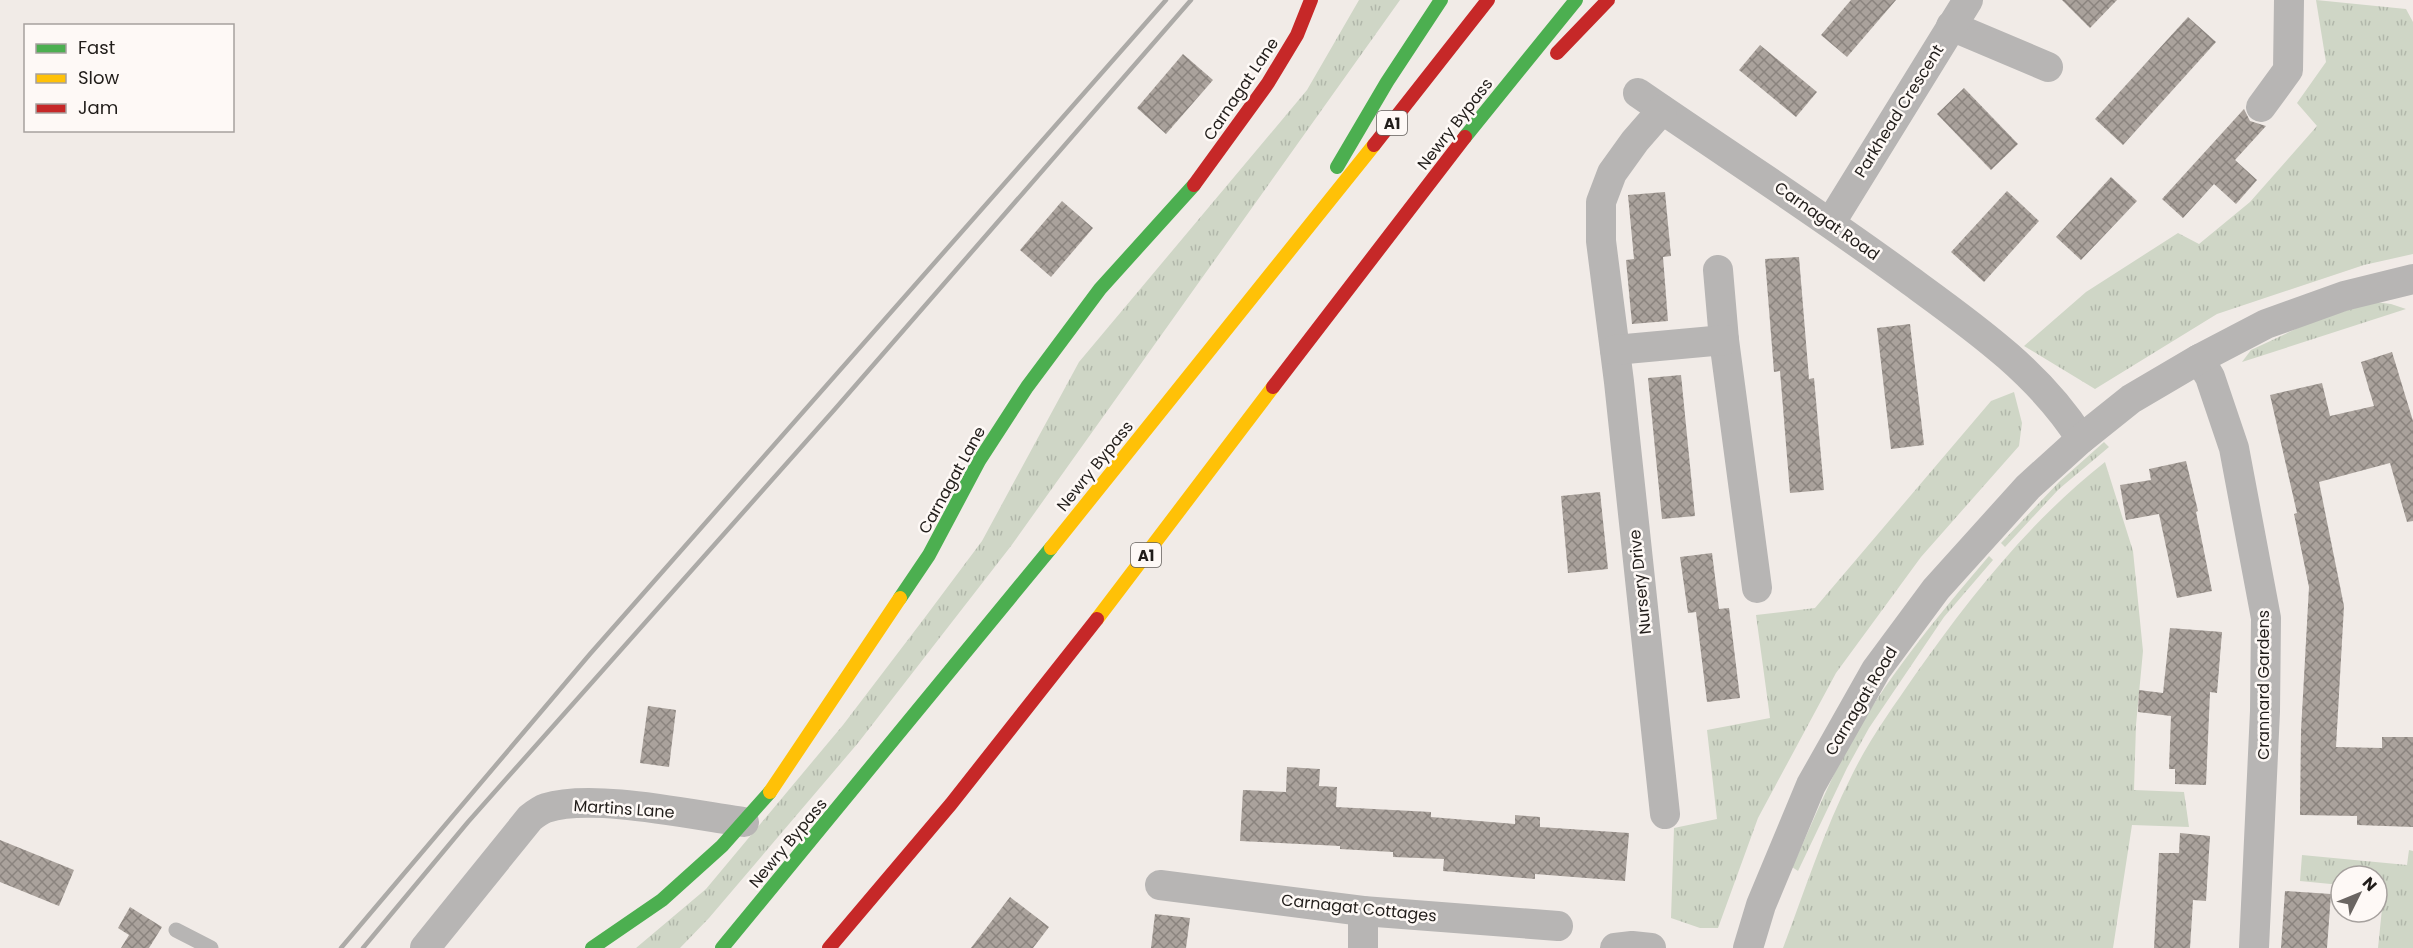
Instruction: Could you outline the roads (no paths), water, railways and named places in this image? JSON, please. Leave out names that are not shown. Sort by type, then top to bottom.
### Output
[{"type":"main road","name":"Carnagat Lane","points":[[592,948],[662,900],[722,846],[766,796],[808,738],[929,555],[979,460],[1027,387],[1100,289],[1202,176],[1268,83],[1297,35],[1311,0]]},
{"type":"main road","points":[[1296,245],[1370,106],[1402,55],[1442,0]]},
{"type":"main road","name":"Newry Bypass","points":[[722,948],[892,744],[1296,245],[1488,0]]},
{"type":"main road","name":"Newry Bypass","points":[[829,948],[882,890],[1012,732],[1452,154],[1576,0]]},
{"type":"main road","points":[[1551,60],[1608,0]]},
{"type":"main road","points":[[1452,154],[1526,83]]},
{"type":"street","name":"Parkhead Crescent","points":[[1831,222],[1968,0]]},
{"type":"street","points":[[2261,107],[2288,70],[2289,0]]},
{"type":"street","points":[[1951,26],[2048,67]]},
{"type":"street","name":"Carnagat Road","points":[[1650,101],[1831,222],[1958,315],[2026,371],[2081,439]]},
{"type":"street","name":"Nursery Drive","points":[[1650,101],[1635,141],[1612,173],[1600,202],[1601,241],[1615,350],[1665,814]]},
{"type":"street","points":[[1719,270],[1724,340],[1757,588]]},
{"type":"street","name":"Carnagat Road","points":[[1748,948],[1761,905],[1811,785],[1876,670],[1936,589],[2028,487],[2081,439],[2131,399],[2199,359],[2266,324],[2344,296],[2413,279]]},
{"type":"street","points":[[1615,350],[1724,340]]},
{"type":"street","name":"Crannard Gardens","points":[[2199,359],[2210,377],[2234,448],[2266,618],[2265,711],[2254,948]]},
{"type":"street","name":"Martins Lane","points":[[425,948],[530,818],[542,809],[557,805],[619,805],[744,822]]},
{"type":"street","name":"Carnagat Cottages","points":[[1160,885],[1364,911],[1558,926]]},
{"type":"street","points":[[1363,948],[1364,911]]},
{"type":"street","points":[[1615,948],[1632,946],[1651,948]]},
{"type":"lane","points":[[176,930],[212,948]]},
{"type":"railway","points":[[341,948],[590,654],[1166,0]]},
{"type":"railway","points":[[363,948],[468,822],[835,409],[1191,0]]}]
